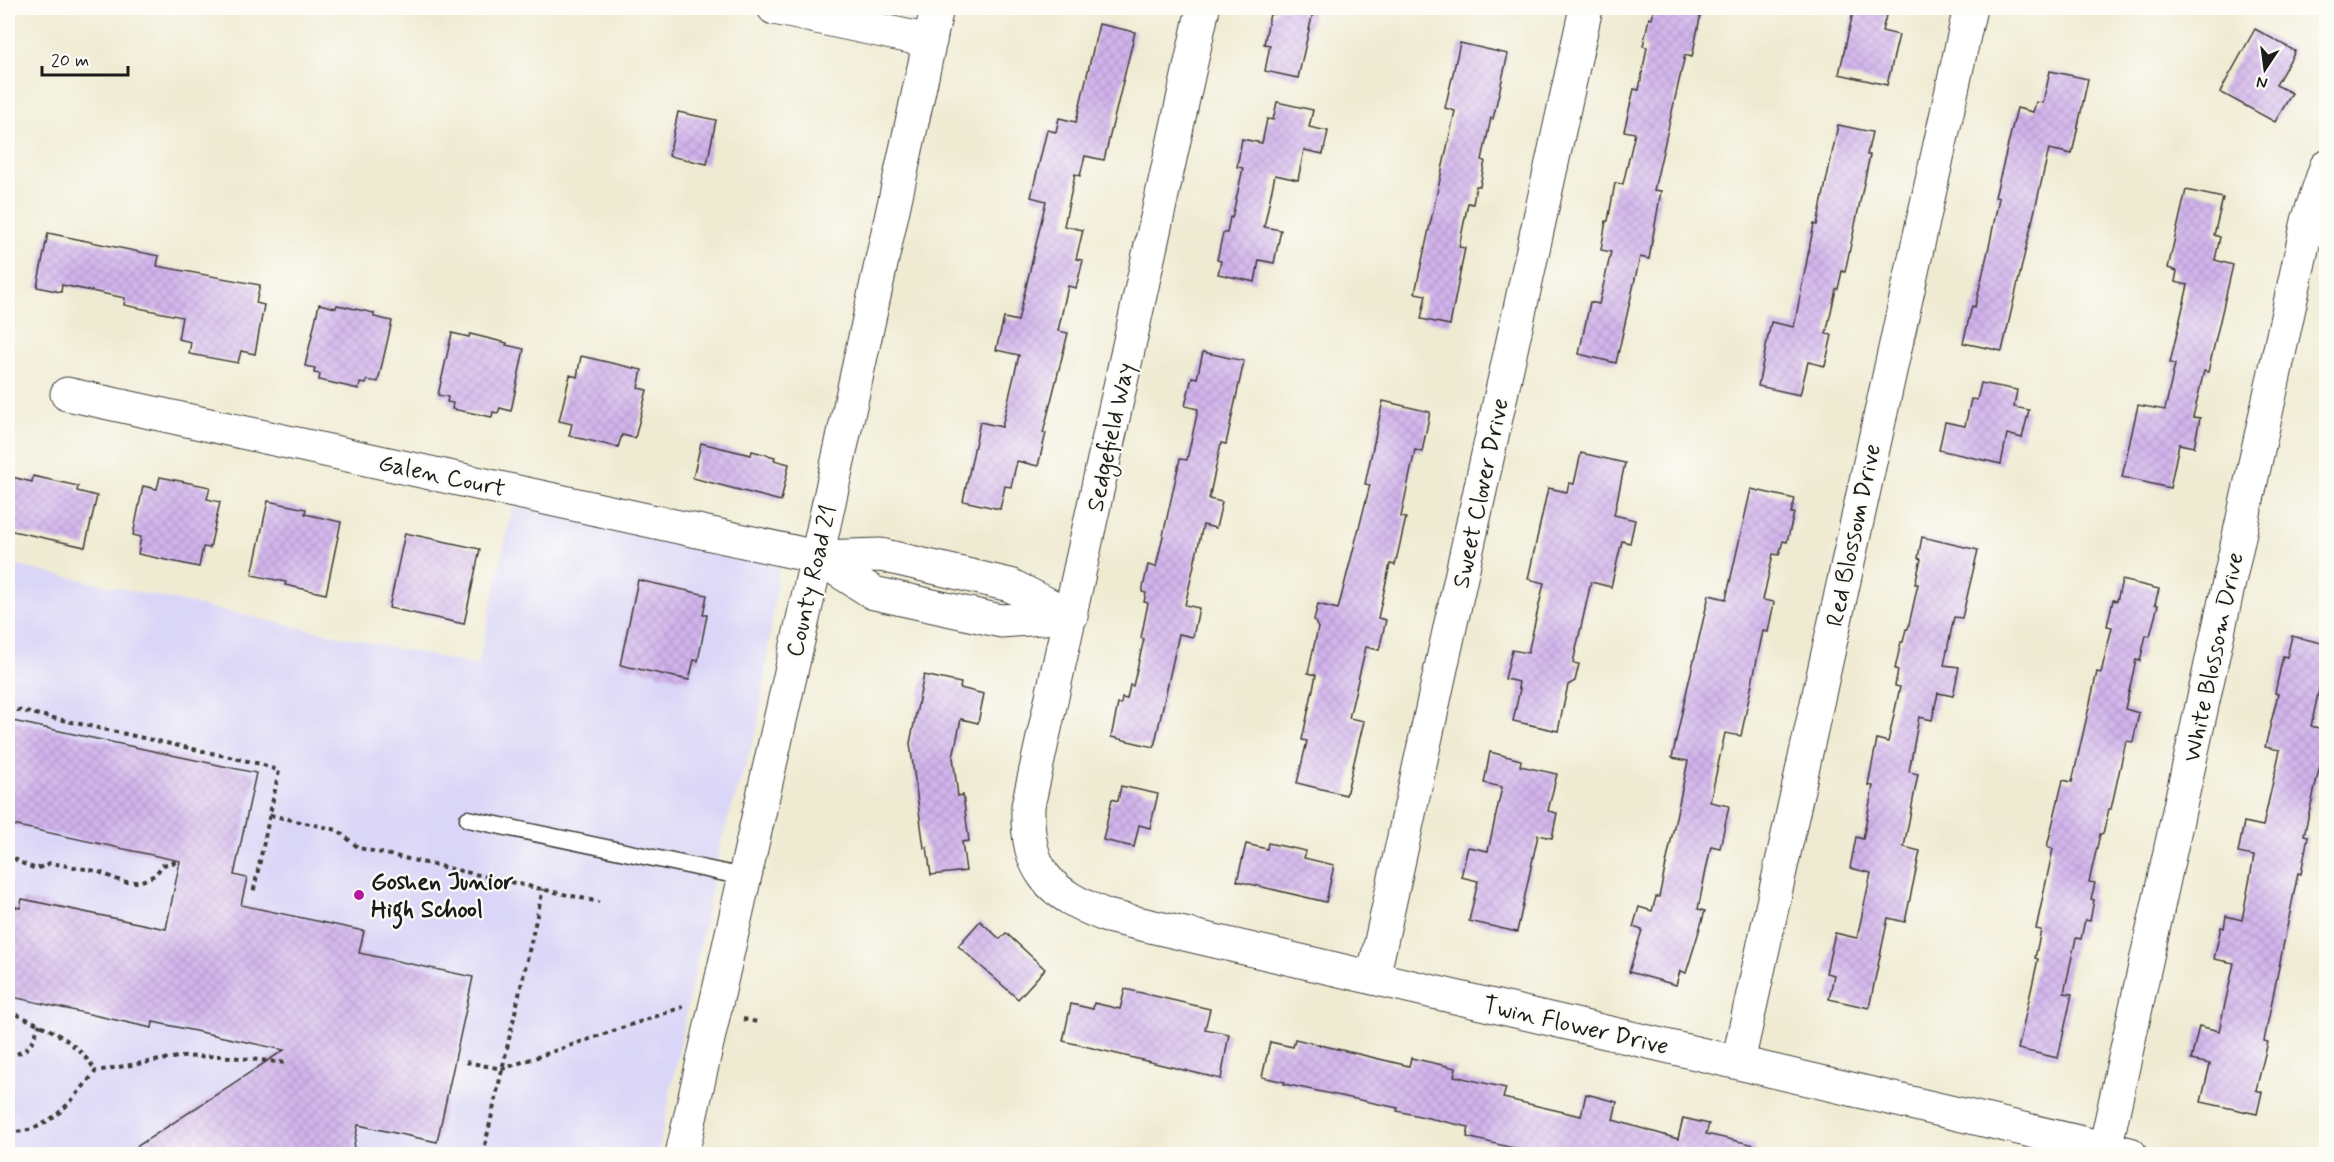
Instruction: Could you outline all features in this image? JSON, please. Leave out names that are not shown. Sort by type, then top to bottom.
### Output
[{"type":"street","points":[[774,8],[930,41]]},
{"type":"street","name":"County Road 21","points":[[682,1155],[818,557],[938,8]]},
{"type":"street","name":"Sedgefield Way","points":[[1037,866],[1027,832],[1028,806],[1203,8]]},
{"type":"street","name":"Sweet Clover Drive","points":[[1373,978],[1586,8]]},
{"type":"street","name":"Red Blossom Drive","points":[[1738,1062],[1970,8]]},
{"type":"street","name":"White Blossom Drive","points":[[2117,1152],[2308,221],[2326,167]]},
{"type":"street","name":"Galen Court","points":[[67,394],[818,557],[874,592],[1001,621],[1071,616]]},
{"type":"street","name":"Twin Flower Drive","points":[[1037,866],[1059,893],[1078,905],[1107,916],[2117,1152]]},
{"type":"lane","points":[[468,819],[744,877]]},
{"type":"path","points":[[8,708],[261,764],[279,771],[253,894]]},
{"type":"path","points":[[270,815],[337,830],[359,848],[599,902]]},
{"type":"path","points":[[8,832],[9,853],[19,862],[36,869],[50,863],[97,871],[123,882],[140,882],[155,875],[162,865],[180,861]]},
{"type":"path","points":[[483,1155],[543,889]]},
{"type":"path","points":[[466,1062],[502,1069],[686,1006],[757,1022]]},
{"type":"path","points":[[8,1011],[60,1034],[84,1052],[96,1071]]},
{"type":"path","points":[[8,1056],[22,1053],[32,1044],[40,1024]]},
{"type":"path","points":[[8,1132],[21,1133],[44,1125],[66,1108],[96,1071],[178,1057],[220,1056],[288,1063]]},
{"type":"shaded area","name":"Goshen Junior High School","points":[[513,506],[779,565],[758,726],[721,841],[658,1154],[8,1154],[8,564],[478,666]]},
{"type":"building","points":[[1277,8],[1314,8],[1298,78],[1265,71],[1270,45],[1264,44],[1270,14],[1275,14]]},
{"type":"building","points":[[1654,8],[1702,8],[1692,57],[1685,55],[1654,190],[1661,191],[1649,259],[1640,257],[1616,363],[1579,354],[1590,302],[1599,304],[1611,252],[1601,250],[1606,221],[1608,221],[1615,183],[1623,184],[1635,133],[1624,131],[1634,89],[1639,90],[1647,47],[1643,46],[1649,18],[1652,19]]},
{"type":"building","points":[[1854,8],[1888,8],[1882,31],[1899,35],[1887,85],[1839,74]]},
{"type":"building","points":[[1099,24],[1135,32],[1104,160],[1085,156],[1080,176],[1075,174],[1064,226],[1083,230],[1076,259],[1083,260],[1076,288],[1068,286],[1058,331],[1068,333],[1043,433],[1046,433],[1038,466],[1017,461],[1011,487],[1005,486],[1000,509],[963,501],[980,422],[1002,427],[1019,355],[996,350],[1004,318],[1018,321],[1046,201],[1031,197],[1047,130],[1056,132],[1059,118],[1076,122]]},
{"type":"building","points":[[2255,29],[2295,51],[2276,85],[2292,93],[2275,122],[2220,92]]},
{"type":"building","points":[[1460,43],[1508,54],[1482,160],[1485,161],[1480,186],[1476,186],[1473,204],[1468,203],[1459,247],[1465,248],[1450,325],[1421,319],[1426,295],[1415,293],[1455,111],[1445,108]]},
{"type":"building","points":[[2050,71],[2088,79],[2072,154],[2049,149],[2002,351],[1963,343],[1972,306],[1975,307],[1990,242],[1999,198],[1995,197],[2017,108],[2033,112],[2036,102],[2043,103]]},
{"type":"building","points":[[1277,102],[1313,110],[1309,127],[1328,131],[1323,154],[1304,150],[1298,180],[1275,175],[1264,227],[1281,230],[1274,263],[1259,260],[1255,282],[1218,274],[1221,261],[1217,260],[1223,233],[1227,233],[1230,217],[1232,218],[1243,168],[1237,167],[1242,139],[1262,143],[1267,119],[1273,120]]},
{"type":"building","points":[[678,112],[716,120],[707,164],[669,156]]},
{"type":"building","points":[[1838,125],[1872,132],[1867,155],[1870,155],[1845,272],[1842,271],[1838,289],[1836,289],[1826,334],[1832,335],[1825,366],[1808,362],[1800,395],[1758,386],[1771,322],[1794,327],[1814,224],[1817,225]]},
{"type":"building","points":[[2186,190],[2223,198],[2214,235],[2220,237],[2215,260],[2233,265],[2208,372],[2204,371],[2193,417],[2200,418],[2194,447],[2179,444],[2170,488],[2122,477],[2138,405],[2165,410],[2175,364],[2170,363],[2188,285],[2175,282],[2177,271],[2168,268]]},
{"type":"building","points":[[48,233],[159,256],[157,266],[260,285],[256,303],[264,305],[255,354],[241,351],[238,363],[189,354],[191,342],[178,339],[182,317],[124,305],[125,298],[62,285],[61,292],[37,287]]},
{"type":"building","points":[[319,304],[336,308],[337,305],[374,313],[374,317],[392,321],[378,382],[367,380],[366,384],[360,383],[359,389],[319,380],[320,374],[314,373],[315,368],[305,366]]},
{"type":"building","points":[[452,333],[469,337],[470,334],[524,349],[511,411],[500,408],[498,413],[493,412],[492,417],[452,409],[453,403],[447,402],[448,397],[438,395]]},
{"type":"building","points":[[1203,352],[1244,361],[1226,444],[1221,443],[1209,499],[1222,502],[1216,528],[1203,525],[1185,605],[1199,608],[1193,637],[1179,634],[1154,747],[1111,737],[1118,704],[1121,704],[1122,698],[1127,699],[1130,685],[1133,686],[1144,639],[1141,638],[1148,603],[1144,602],[1146,593],[1142,592],[1148,565],[1156,567],[1180,459],[1187,460],[1198,409],[1185,406],[1192,377],[1197,378]]},
{"type":"building","points":[[581,356],[642,370],[638,388],[647,390],[635,438],[622,435],[618,447],[569,436],[572,424],[559,421],[570,375],[577,377]]},
{"type":"building","points":[[1981,383],[2017,390],[2014,407],[2029,410],[2022,438],[2007,434],[2001,464],[1939,450],[1945,422],[1965,426],[1971,399],[1977,400]]},
{"type":"building","points":[[1383,401],[1430,412],[1422,452],[1415,450],[1401,517],[1406,518],[1395,565],[1390,564],[1378,618],[1386,620],[1379,650],[1366,647],[1349,718],[1364,721],[1346,795],[1297,783],[1307,741],[1302,740],[1316,675],[1308,673],[1318,628],[1314,620],[1318,604],[1338,609],[1370,485],[1365,484]]},
{"type":"building","points":[[701,443],[751,455],[752,451],[775,457],[774,460],[789,464],[781,501],[693,478]]},
{"type":"building","points":[[1581,453],[1625,463],[1614,515],[1635,520],[1630,543],[1622,541],[1611,587],[1591,582],[1573,663],[1579,664],[1575,681],[1568,685],[1558,731],[1513,721],[1520,689],[1518,688],[1519,682],[1505,679],[1512,650],[1528,653],[1544,583],[1528,579],[1548,488],[1567,492],[1569,483],[1574,484]]},
{"type":"building","points":[[33,476],[78,486],[77,491],[97,496],[85,547],[8,530],[8,498],[12,477],[32,482]]},
{"type":"building","points":[[160,477],[210,487],[207,499],[220,502],[210,548],[203,547],[199,567],[138,554],[141,537],[133,535],[143,486],[157,489]]},
{"type":"building","points":[[1751,489],[1795,499],[1791,513],[1794,513],[1787,542],[1783,541],[1779,555],[1773,554],[1763,600],[1774,602],[1768,632],[1763,631],[1741,736],[1725,733],[1710,802],[1729,806],[1720,848],[1711,846],[1698,909],[1705,911],[1686,973],[1680,971],[1676,985],[1629,972],[1642,930],[1633,927],[1639,907],[1652,911],[1656,897],[1659,897],[1688,761],[1672,758],[1686,694],[1709,595],[1726,599]]},
{"type":"building","points":[[268,501],[306,509],[305,514],[341,522],[326,594],[252,575]]},
{"type":"building","points":[[405,533],[480,549],[464,624],[389,608]]},
{"type":"building","points":[[1922,537],[1978,550],[1962,618],[1954,617],[1944,665],[1959,667],[1953,696],[1938,693],[1932,720],[1919,717],[1909,772],[1918,774],[1904,847],[1920,851],[1905,922],[1888,918],[1869,1008],[1829,999],[1834,975],[1826,973],[1835,933],[1857,938],[1871,873],[1850,868],[1856,837],[1863,839],[1873,786],[1868,785],[1877,739],[1888,742],[1900,687],[1895,686],[1898,670],[1895,669],[1901,642],[1908,629],[1918,584],[1915,584],[1921,559],[1918,558]]},
{"type":"building","points":[[638,580],[707,595],[703,615],[707,615],[698,661],[694,660],[689,680],[620,665]]},
{"type":"building","points":[[2122,580],[2159,589],[2155,604],[2158,605],[2150,636],[2146,635],[2140,661],[2136,660],[2125,709],[2139,713],[2133,742],[2126,741],[2111,809],[2109,809],[2103,834],[2100,834],[2089,882],[2095,883],[2091,899],[2094,900],[2090,921],[2085,920],[2081,939],[2076,938],[2064,993],[2072,994],[2058,1058],[2018,1049],[2038,959],[2035,958],[2041,930],[2036,929],[2053,849],[2047,847],[2063,780],[2072,782],[2097,672],[2101,673],[2112,627],[2107,626],[2113,600],[2117,601]]},
{"type":"building","points":[[2292,636],[2326,644],[2326,658],[2311,726],[2326,730],[2326,740],[2304,835],[2308,836],[2301,874],[2298,873],[2264,1041],[2268,1042],[2256,1090],[2262,1092],[2257,1114],[2201,1102],[2210,1064],[2191,1060],[2199,1026],[2219,1031],[2234,963],[2214,959],[2221,927],[2224,928],[2226,916],[2242,920],[2254,856],[2238,853],[2244,822],[2263,826],[2280,750],[2265,747],[2278,694],[2275,693],[2283,656],[2287,657]]},
{"type":"building","points":[[924,675],[961,683],[960,688],[984,694],[978,723],[961,719],[953,757],[958,796],[963,795],[969,841],[962,842],[966,871],[931,875],[927,847],[924,848],[910,743]]},
{"type":"building","points":[[8,720],[256,773],[234,875],[247,878],[241,905],[364,931],[359,953],[473,977],[437,1142],[358,1125],[352,1155],[124,1155],[284,1050],[153,1022],[152,1028],[8,996],[8,905],[20,908],[22,899],[166,929],[180,861],[8,824]]},
{"type":"building","points":[[1490,752],[1521,760],[1520,766],[1557,774],[1548,811],[1557,813],[1552,838],[1538,835],[1517,932],[1469,921],[1478,881],[1461,877],[1468,847],[1488,851],[1502,787],[1484,783]]},
{"type":"building","points":[[1121,786],[1158,794],[1150,828],[1139,825],[1134,847],[1103,840],[1112,799],[1118,801]]},
{"type":"building","points":[[1268,843],[1306,851],[1304,858],[1334,865],[1326,902],[1237,881],[1246,844],[1267,849]]},
{"type":"building","points":[[980,921],[1000,939],[1006,933],[1045,969],[1018,999],[958,946]]},
{"type":"building","points":[[1125,989],[1210,1009],[1205,1029],[1229,1034],[1221,1079],[1063,1041],[1071,1004],[1093,1009],[1094,1003],[1120,1009]]},
{"type":"building","points":[[1295,1039],[1409,1066],[1411,1058],[1456,1068],[1454,1076],[1506,1088],[1503,1098],[1581,1116],[1586,1094],[1617,1102],[1613,1120],[1678,1139],[1683,1118],[1709,1124],[1706,1134],[1755,1145],[1754,1155],[1542,1155],[1467,1137],[1469,1127],[1262,1077],[1270,1042],[1293,1047]]},
{"type":"place","name":"Goshen Junior High School","points":[[359,895]]}]
